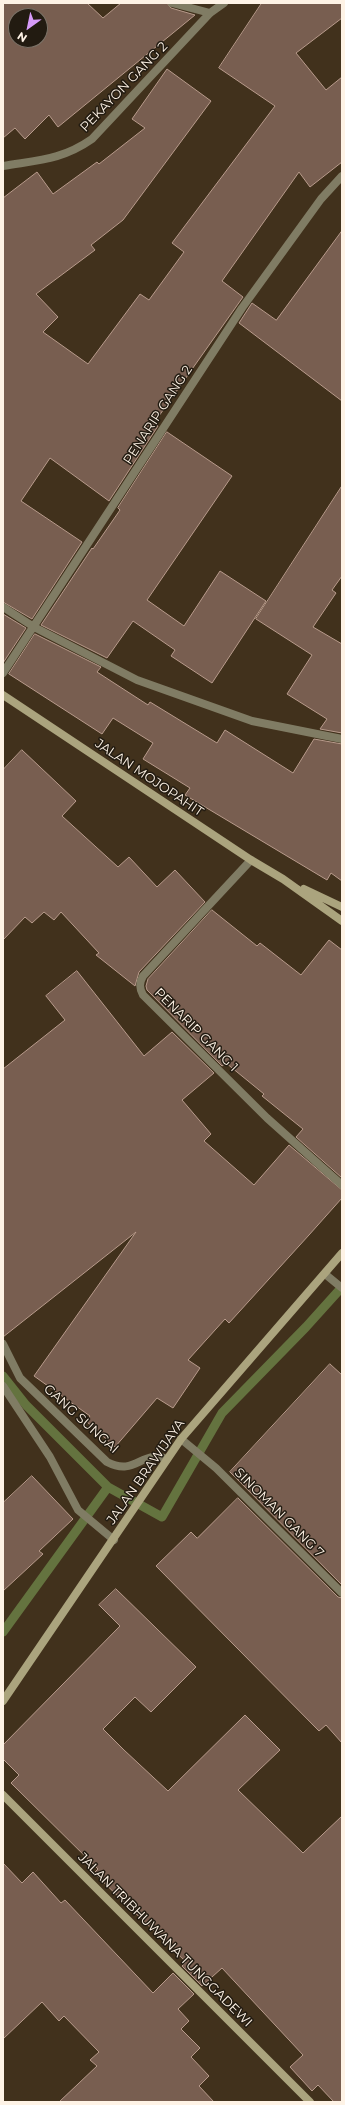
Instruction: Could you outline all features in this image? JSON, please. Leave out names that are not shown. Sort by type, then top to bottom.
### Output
[{"type":"main road","name":"JALAN MOJOPAHIT","points":[[3,695],[342,920]]},
{"type":"main road","name":"JALAN MOJOPAHIT","points":[[283,880],[342,907]]},
{"type":"main road","name":"JALAN BRAWIJAYA","points":[[3,1701],[114,1540],[181,1439],[342,1253]]},
{"type":"main road","name":"JALAN TRIBHUWANA TUNGGADEWI","points":[[3,1795],[310,2102]]},
{"type":"street","points":[[172,3],[210,14]]},
{"type":"street","name":"PEKAYON GANG 2","points":[[3,166],[63,155],[76,150],[92,139],[210,14],[224,3]]},
{"type":"street","name":"PENARIP GANG 2","points":[[3,673],[242,308],[321,199],[342,176]]},
{"type":"street","points":[[3,607],[34,627],[144,683],[252,721],[342,739]]},
{"type":"street","name":"PENARIP GANG 1","points":[[251,860],[143,976],[140,989],[143,995],[267,1118],[342,1185]]},
{"type":"street","points":[[325,1274],[341,1287]]},
{"type":"street","name":"GANG SUNGAI","points":[[3,1344],[20,1378],[108,1462],[117,1467],[127,1467],[150,1456],[157,1455],[167,1459]]},
{"type":"street","points":[[3,1386],[50,1456],[78,1510],[114,1540]]},
{"type":"street","name":"SINOMAN GANG 7","points":[[181,1439],[216,1468],[342,1593]]},
{"type":"building","points":[[3,3],[87,3],[103,18],[121,3],[167,3],[171,8],[195,15],[58,127],[49,115],[25,139],[15,128],[3,138]]},
{"type":"building","points":[[262,3],[342,3],[342,18],[296,53],[326,90],[342,77],[342,162],[310,187],[299,172],[222,281],[243,297],[154,423],[158,426],[109,501],[50,458],[21,501],[82,542],[32,619],[3,602],[3,198],[37,172],[53,194],[97,162],[99,164],[145,128],[132,119],[167,69],[211,101],[123,220],[91,245],[95,250],[36,294],[58,317],[43,332],[88,364],[140,294],[149,300],[184,252],[172,243],[275,106],[219,68]]},
{"type":"building","points":[[342,231],[342,401],[239,323],[252,303],[276,320]]},
{"type":"building","points":[[167,432],[232,476],[147,600],[184,626],[220,571],[266,601],[212,683],[171,656],[175,650],[133,621],[107,658],[41,625],[92,548],[93,549],[120,510],[118,508]]},
{"type":"building","points":[[342,486],[342,576],[332,590],[336,593],[313,627],[342,644],[342,733],[320,729],[327,719],[287,694],[312,655],[256,619]]},
{"type":"building","points":[[3,614],[26,628],[3,663]]},
{"type":"building","points":[[35,634],[101,667],[97,672],[148,705],[150,702],[217,743],[225,730],[293,773],[314,739],[342,744],[342,881],[331,873],[327,880],[185,795],[190,788],[143,759],[153,743],[113,718],[102,734],[9,674]]},
{"type":"building","points":[[22,750],[76,801],[62,816],[118,867],[129,857],[157,887],[175,870],[205,902],[139,972],[135,986],[96,955],[99,953],[61,912],[54,920],[44,912],[32,923],[25,917],[3,940],[3,770]]},
{"type":"building","points":[[212,910],[257,946],[260,943],[301,975],[329,940],[342,950],[342,1178],[296,1137],[303,1129],[262,1096],[264,1094],[226,1063],[222,1066],[147,990],[146,986],[148,979]]},
{"type":"building","points":[[77,971],[144,1056],[172,1032],[214,1073],[182,1100],[211,1134],[204,1141],[254,1185],[289,1145],[342,1190],[342,1198],[309,1235],[229,1323],[225,1319],[188,1360],[200,1368],[173,1408],[157,1398],[115,1447],[86,1421],[90,1416],[34,1376],[136,1232],[3,1337],[3,1069],[65,1020],[46,996]]},
{"type":"building","points":[[330,1364],[342,1375],[342,1585],[230,1472]]},
{"type":"building","points":[[32,1476],[73,1519],[39,1551],[43,1554],[3,1591],[3,1503]]},
{"type":"building","points":[[238,1498],[338,1597],[342,1598],[342,1743],[326,1725],[319,1731],[156,1566],[191,1532],[197,1538]]},
{"type":"building","points":[[116,1589],[196,1667],[151,1712],[135,1697],[103,1729],[168,1791],[245,1715],[280,1750],[238,1790],[303,1853],[342,1816],[342,2102],[334,2102],[318,2085],[312,2091],[290,2067],[303,2055],[222,1968],[202,1986],[182,1966],[186,1962],[94,1873],[98,1869],[11,1783],[19,1775],[3,1759],[3,1745],[120,1626],[99,1605]]},
{"type":"building","points":[[3,1863],[22,1883],[33,1872],[61,1903],[65,1900],[153,1993],[173,1973],[194,1994],[178,2009],[189,2021],[181,2029],[200,2048],[191,2057],[209,2076],[199,2086],[214,2102],[59,2102],[97,2066],[90,2060],[99,2052],[64,2016],[59,2021],[42,2002],[3,2039]]},
{"type":"waterway","points":[[3,1376],[26,1405],[108,1487],[162,1517],[222,1413],[306,1327],[342,1287]]},
{"type":"waterway","points":[[3,1632],[108,1487]]}]
